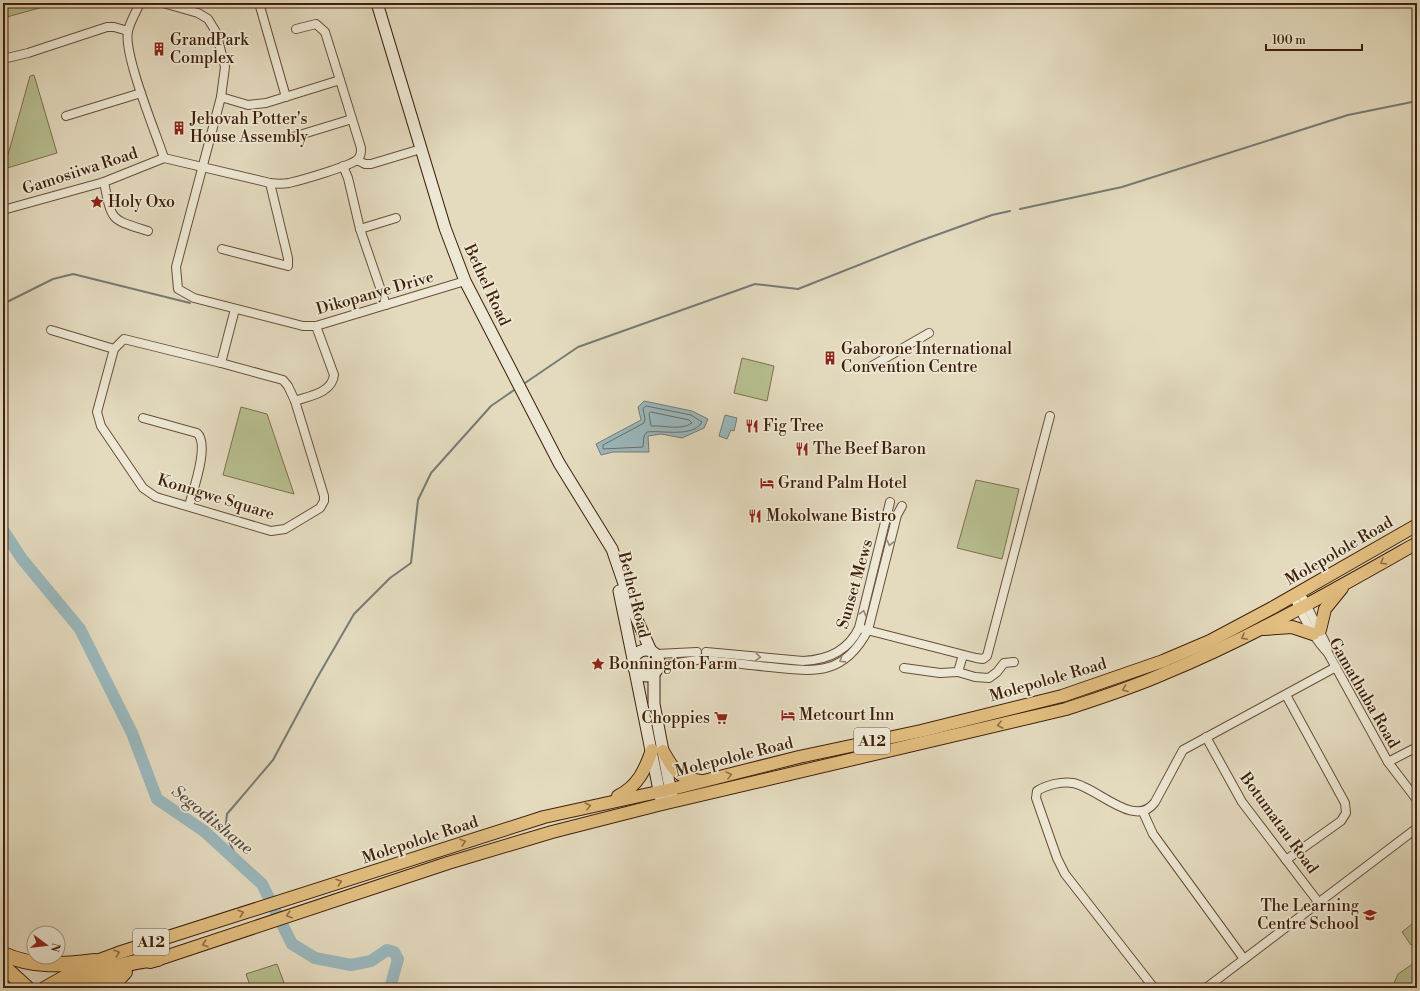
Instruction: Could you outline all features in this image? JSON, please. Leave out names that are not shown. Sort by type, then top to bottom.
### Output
[{"type":"highway","points":[[3,954],[31,963],[51,966],[95,961]]},
{"type":"highway","points":[[68,988],[104,970],[126,962],[158,959]]},
{"type":"highway","points":[[3,966],[27,988]]},
{"type":"highway","points":[[110,988],[126,972]]},
{"type":"main road","name":"Molepolole Road","points":[[44,988],[95,961],[262,906],[544,817],[703,782],[799,757],[921,730],[1062,696],[1162,661],[1210,641],[1417,525]]},
{"type":"main road","name":"Molepolole Road","points":[[87,988],[158,959],[309,908],[552,832],[667,803],[1066,709],[1163,675],[1260,629],[1345,584],[1417,543]]},
{"type":"main road","points":[[1260,629],[1292,627],[1317,632],[1325,609],[1345,584]]},
{"type":"main road","points":[[604,803],[630,789],[639,780],[657,745],[675,771],[688,779],[703,782]]},
{"type":"street","points":[[140,3],[128,30],[129,50],[141,92],[164,158],[270,183],[290,183],[343,166],[357,160],[361,155],[361,148],[325,32],[316,24],[296,29]]},
{"type":"street","points":[[163,3],[190,7],[208,19],[216,32],[226,67],[221,97],[202,166]]},
{"type":"street","points":[[258,3],[286,97]]},
{"type":"street","name":"Bethel Road","points":[[377,3],[453,253],[465,281],[559,463],[612,549],[634,613],[654,652]]},
{"type":"street","points":[[3,59],[28,53],[107,27],[128,30]]},
{"type":"street","points":[[221,97],[248,105],[266,103],[340,80]]},
{"type":"street","points":[[66,116],[141,92]]},
{"type":"street","points":[[293,137],[352,119]]},
{"type":"street","points":[[357,160],[365,164],[371,164],[421,148]]},
{"type":"street","name":"Gamosiiwa Road","points":[[3,210],[104,182],[164,158]]},
{"type":"street","name":"Dikopanye Drive","points":[[202,166],[176,267],[178,288],[194,298],[303,326],[316,326],[465,281]]},
{"type":"street","points":[[343,166],[348,178],[360,229],[386,305]]},
{"type":"street","points":[[104,182],[109,206],[118,222],[148,230]]},
{"type":"street","points":[[222,249],[288,266],[288,258],[270,183]]},
{"type":"street","points":[[360,229],[396,218]]},
{"type":"street","points":[[51,330],[114,349],[120,342],[128,339],[221,363],[235,309]]},
{"type":"street","points":[[295,401],[328,388],[333,382],[334,375],[316,326]]},
{"type":"street","points":[[870,367],[929,333]]},
{"type":"street","name":"Konngwe Square","points":[[114,349],[97,412],[101,426],[143,488],[156,498],[271,531],[285,529],[320,508],[324,501],[324,496],[295,401],[288,386],[283,380],[221,363]]},
{"type":"street","points":[[859,628],[963,655],[983,659],[987,656],[990,651],[1050,416]]},
{"type":"street","points":[[143,418],[197,433],[201,436],[203,449],[188,506]]},
{"type":"street","name":"Sunset Mews","points":[[868,630],[862,642],[848,656],[839,662],[820,670],[806,671],[706,656],[816,661],[838,653],[854,638],[859,628],[889,513],[890,502]]},
{"type":"street","points":[[868,630],[897,515],[902,506]]},
{"type":"street","name":"Bethel Road","points":[[606,538],[606,549],[626,614],[633,659]]},
{"type":"street","name":"Gamathuba Road","points":[[1296,594],[1388,762],[1417,800]]},
{"type":"street","points":[[635,671],[646,676],[656,669],[697,656],[640,651],[633,659],[635,671],[648,705],[657,745],[667,803]]},
{"type":"street","points":[[648,705],[656,669],[654,652]]},
{"type":"street","points":[[958,672],[963,655]]},
{"type":"street","points":[[904,668],[940,673],[958,672],[975,677],[989,678],[1004,664],[1014,662]]},
{"type":"street","points":[[1154,988],[1065,874],[1056,858],[1036,798],[1037,791],[1044,786],[1073,783],[1131,811],[1143,812],[1150,809],[1155,802],[1183,750],[1336,667]]},
{"type":"street","points":[[1286,695],[1344,803],[1346,813],[1341,822],[1286,860]]},
{"type":"street","name":"Botumatau Road","points":[[1206,737],[1242,802],[1319,903]]},
{"type":"street","points":[[1388,762],[1417,747]]},
{"type":"street","points":[[1143,812],[1153,834],[1244,959]]},
{"type":"street","points":[[1206,988],[1417,828]]},
{"type":"green space","points":[[4,3],[58,3],[3,18]]},
{"type":"green space","points":[[34,75],[57,153],[4,169],[30,76]]},
{"type":"green space","points":[[742,358],[774,366],[767,401],[734,393]]},
{"type":"green space","points":[[241,407],[267,414],[294,494],[223,475]]},
{"type":"green space","points":[[976,480],[1019,489],[1002,559],[957,548]]},
{"type":"green space","points":[[1417,920],[1417,940],[1411,945],[1402,932]]},
{"type":"green space","points":[[1417,961],[1417,988],[1392,988],[1398,974]]},
{"type":"green space","points":[[277,964],[286,988],[251,988],[246,974]]},
{"type":"water","points":[[644,401],[692,411],[708,419],[704,428],[682,438],[661,434],[648,436],[649,452],[613,452],[601,455],[596,444],[641,420],[638,407]]},
{"type":"water","points":[[725,415],[737,418],[734,431],[731,430],[727,439],[719,436]]},
{"type":"waterway","points":[[1020,209],[1122,187],[1348,115],[1417,101]]},
{"type":"waterway","points":[[522,385],[578,347],[755,284],[798,289],[917,242],[992,215],[1010,211]]},
{"type":"waterway","points":[[3,304],[53,279],[73,274],[190,303]]},
{"type":"waterway","points":[[237,859],[225,832],[227,814],[273,760],[317,678],[354,614],[390,578],[411,563],[418,500],[431,473],[491,406],[517,388]]},
{"type":"waterway","name":"Segoditshane","points":[[3,530],[22,559],[80,629],[132,733],[157,799],[204,831],[262,884],[292,944],[315,958],[351,965],[371,961],[387,950],[394,952],[398,959],[390,988]]},
{"type":"place","name":"GrandPark Complex","points":[[159,49]]},
{"type":"place","name":"Jehovah Potter's House Assembly","points":[[179,128]]},
{"type":"place","name":"Holy Oxo","points":[[97,202]]},
{"type":"place","name":"Gaborone International Convention Centre","points":[[830,358]]},
{"type":"place","name":"Fig Tree","points":[[752,426]]},
{"type":"place","name":"The Beef Baron","points":[[802,449]]},
{"type":"place","name":"Grand Palm Hotel","points":[[767,483]]},
{"type":"place","name":"Mokolwane Bistro","points":[[755,516]]},
{"type":"place","name":"Bonnington Farm","points":[[598,664]]},
{"type":"place","name":"Metcourt Inn","points":[[788,715]]},
{"type":"place","name":"Choppies","points":[[721,718]]},
{"type":"place","name":"The Learning Centre School","points":[[1370,915]]}]
